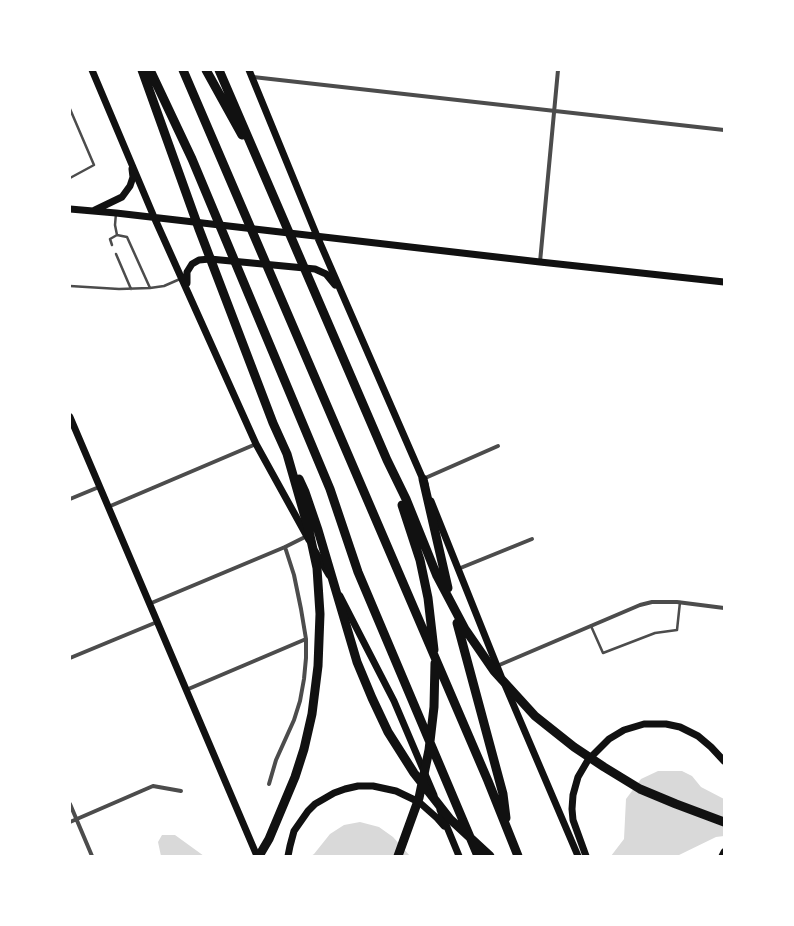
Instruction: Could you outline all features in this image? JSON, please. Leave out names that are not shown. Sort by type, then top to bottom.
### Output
[{"type":"highway","points":[[142,70],[198,229],[273,423],[305,492],[318,530],[357,662],[372,698],[388,732],[414,773],[450,819],[490,856]]},
{"type":"highway","points":[[150,70],[192,159],[330,489],[358,572],[478,856]]},
{"type":"highway","points":[[183,70],[488,781],[518,856]]},
{"type":"highway","points":[[206,70],[257,160]]},
{"type":"highway","points":[[220,70],[257,160],[387,460],[406,499],[437,576],[465,630],[494,671],[535,716],[574,748],[640,789],[724,822]]},
{"type":"highway","points":[[258,856],[272,832],[295,777],[304,749],[312,714],[318,666],[320,614],[316,568],[310,531],[287,454]]},
{"type":"highway","points":[[387,460],[417,553],[427,591],[433,632],[435,674],[434,707],[429,750],[419,798],[398,856]]},
{"type":"highway","points":[[423,479],[444,572],[503,794],[508,831]]},
{"type":"main road","points":[[92,70],[154,217],[256,444],[333,583],[394,701],[459,856]]},
{"type":"main road","points":[[249,70],[317,236],[423,479],[497,666],[578,856]]},
{"type":"main road","points":[[95,210],[115,201],[126,193],[133,177],[131,162]]},
{"type":"main road","points":[[70,209],[95,210],[724,282]]},
{"type":"main road","points":[[188,290],[186,278],[187,272],[192,264],[199,260],[210,259],[315,270],[326,274],[332,280],[343,297]]},
{"type":"main road","points":[[70,417],[258,856]]},
{"type":"main road","points":[[586,856],[573,820],[573,795],[578,777],[588,760],[609,738],[624,730],[644,724],[666,724],[680,727],[698,736],[724,761]]},
{"type":"main road","points":[[288,856],[294,831],[308,811],[315,804],[334,793],[358,786],[385,788],[414,799],[428,809],[437,818],[452,838]]},
{"type":"main road","points":[[722,856],[724,852]]},
{"type":"street","points":[[540,262],[558,70]]},
{"type":"street","points":[[253,77],[724,130]]},
{"type":"street","points":[[108,508],[256,444]]},
{"type":"street","points":[[423,479],[498,446]]},
{"type":"street","points":[[70,499],[99,487]]},
{"type":"street","points":[[149,604],[285,547],[307,536]]},
{"type":"street","points":[[458,569],[532,539]]},
{"type":"street","points":[[269,784],[276,760],[294,720],[300,701],[304,679],[306,639],[294,575],[285,547]]},
{"type":"street","points":[[497,666],[640,605],[652,602],[680,602],[724,608]]},
{"type":"street","points":[[70,658],[157,622]]},
{"type":"street","points":[[186,690],[306,639]]},
{"type":"street","points":[[70,822],[153,786],[181,791]]},
{"type":"street","points":[[70,804],[92,856]]},
{"type":"lane","points":[[70,109],[94,165],[70,178]]},
{"type":"lane","points":[[116,213],[114,225],[117,235]]},
{"type":"lane","points":[[112,245],[110,239],[117,235],[127,237],[150,288]]},
{"type":"lane","points":[[116,254],[131,289]]},
{"type":"lane","points":[[70,286],[131,289],[150,288],[164,286],[182,278]]},
{"type":"lane","points":[[591,626],[603,653],[655,633],[676,630],[680,602]]},
{"type":"shaded area","points":[[658,771],[682,771],[692,776],[701,787],[724,799],[724,836],[716,837],[677,856],[611,856],[624,839],[626,799],[641,779]]},
{"type":"shaded area","points":[[360,822],[379,827],[393,837],[410,856],[311,856],[330,834],[344,825]]},
{"type":"shaded area","points":[[162,835],[175,835],[204,856],[161,856],[158,842]]}]
